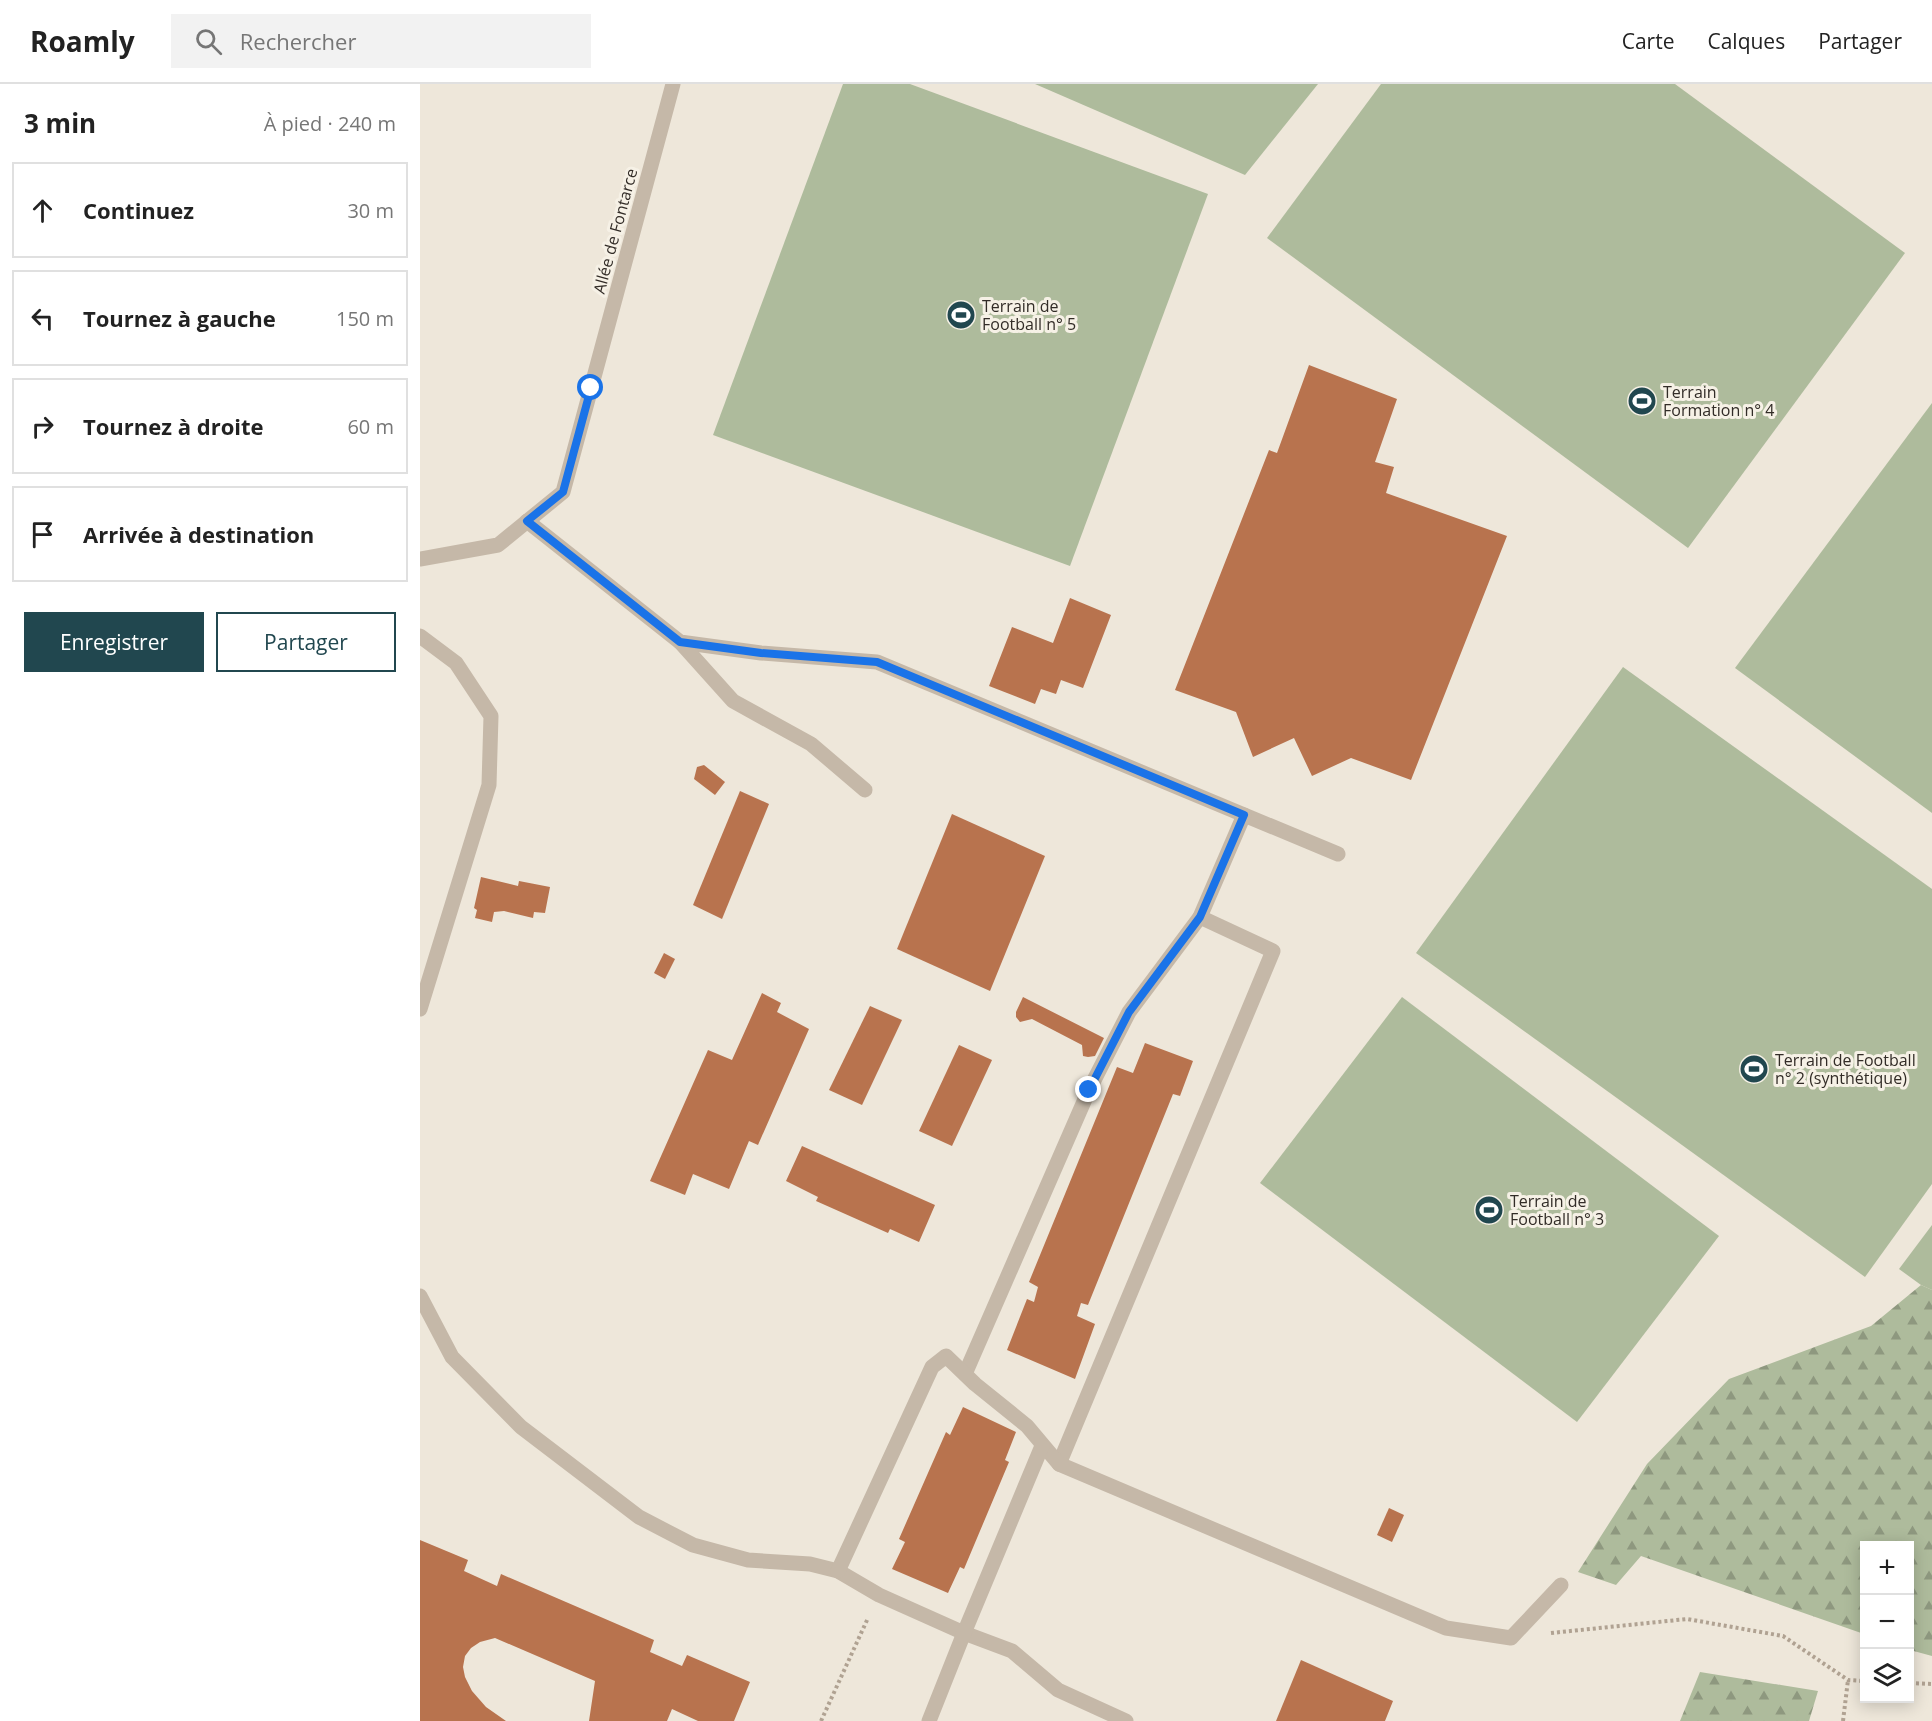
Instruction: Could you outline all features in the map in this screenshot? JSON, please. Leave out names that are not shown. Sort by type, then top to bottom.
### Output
[{"type":"lane","name":"Allée de Fontarce","points":[[420,560],[498,545],[563,492],[673,84]]},
{"type":"lane","points":[[527,521],[680,642],[733,701],[811,744],[865,790]]},
{"type":"lane","points":[[420,636],[456,663],[490,716],[489,785],[420,1009]]},
{"type":"lane","points":[[680,642],[761,653],[877,662],[1338,854]]},
{"type":"lane","points":[[965,1374],[1089,1090],[1129,1012],[1200,917],[1244,815]]},
{"type":"lane","points":[[1059,1464],[1273,951],[1200,917]]},
{"type":"lane","points":[[420,1296],[452,1358],[521,1427],[639,1516],[693,1545],[748,1560],[810,1564],[838,1571],[879,1595],[964,1633],[1012,1651],[1058,1690],[1126,1721]]},
{"type":"lane","points":[[838,1571],[932,1367],[946,1356],[1027,1426],[1059,1464],[1446,1628],[1511,1638],[1562,1585]]},
{"type":"lane","points":[[929,1721],[1042,1446]]},
{"type":"path","points":[[821,1721],[879,1595]]},
{"type":"path","points":[[1511,1638],[1687,1619],[1783,1636],[1848,1680],[1860,1681]]},
{"type":"path","points":[[1843,1721],[1848,1680]]},
{"type":"path","points":[[1914,1683],[1932,1684]]},
{"type":"green space","name":"Terrain de Football n° 5","points":[[843,84],[910,84],[1208,194],[1070,566],[713,435]]},
{"type":"green space","points":[[1035,84],[1318,84],[1245,175]]},
{"type":"green space","name":"Terrain Formation n° 4","points":[[1381,84],[1675,84],[1905,253],[1688,548],[1267,238]]},
{"type":"green space","points":[[1932,403],[1932,813],[1735,668]]},
{"type":"green space","name":"Terrain de Football n° 2 (synthétique)","points":[[1623,667],[1932,889],[1932,1184],[1865,1277],[1416,953]]},
{"type":"green space","name":"Terrain de Football n° 3","points":[[1402,997],[1719,1236],[1577,1422],[1260,1183]]},
{"type":"green space","points":[[1932,1225],[1932,1290],[1899,1269]]},
{"type":"green space","points":[[1921,1285],[1932,1290],[1932,1656],[1914,1651],[1914,1541],[1860,1541],[1860,1633],[1641,1556],[1616,1585],[1578,1572],[1647,1464],[1729,1379],[1871,1326]]},
{"type":"green space","points":[[1700,1672],[1818,1691],[1809,1721],[1680,1721]]},
{"type":"building","points":[[1309,365],[1397,399],[1375,462],[1394,467],[1386,493],[1507,536],[1411,780],[1351,758],[1312,776],[1294,738],[1253,757],[1236,712],[1175,690],[1269,450],[1277,453]]},
{"type":"building","points":[[1070,598],[1111,615],[1083,688],[1061,680],[1056,694],[1041,689],[1035,704],[989,686],[1012,627],[1053,643]]},
{"type":"building","points":[[704,765],[725,782],[715,795],[694,779],[697,767]]},
{"type":"building","points":[[740,791],[769,804],[722,919],[693,905]]},
{"type":"building","points":[[952,814],[1045,856],[990,991],[897,949]]},
{"type":"building","points":[[481,877],[518,886],[519,881],[550,887],[545,913],[534,912],[533,918],[504,911],[494,912],[492,922],[475,918],[477,910],[474,908]]},
{"type":"building","points":[[664,953],[675,959],[665,979],[654,973]]},
{"type":"building","points":[[762,993],[781,1003],[777,1012],[809,1029],[758,1145],[749,1141],[729,1189],[693,1174],[685,1195],[650,1181],[708,1050],[732,1060]]},
{"type":"building","points":[[1023,997],[1104,1038],[1095,1056],[1083,1056],[1082,1045],[1032,1019],[1020,1022],[1016,1017],[1016,1012]]},
{"type":"building","points":[[870,1006],[902,1020],[862,1105],[829,1090]]},
{"type":"building","points":[[1145,1043],[1193,1061],[1180,1096],[1173,1094],[1088,1305],[1081,1303],[1077,1316],[1095,1324],[1075,1379],[1007,1350],[1027,1299],[1034,1302],[1038,1287],[1029,1282],[1117,1067],[1133,1073]]},
{"type":"building","points":[[959,1045],[992,1060],[952,1146],[919,1131]]},
{"type":"building","points":[[802,1146],[935,1205],[919,1242],[890,1229],[888,1233],[816,1201],[818,1197],[786,1181]]},
{"type":"building","points":[[963,1407],[1016,1432],[1005,1460],[1009,1462],[964,1569],[960,1567],[948,1593],[892,1569],[905,1542],[899,1539],[946,1432],[950,1435]]},
{"type":"building","points":[[1389,1508],[1404,1515],[1392,1542],[1377,1535]]},
{"type":"building","points":[[420,1540],[468,1560],[464,1571],[497,1586],[501,1574],[654,1640],[650,1652],[682,1666],[687,1655],[750,1682],[734,1721],[698,1721],[672,1709],[667,1721],[589,1721],[595,1681],[495,1638],[480,1642],[471,1648],[465,1656],[463,1667],[472,1691],[486,1707],[506,1721],[420,1721]]},
{"type":"building","points":[[1301,1660],[1393,1701],[1385,1721],[1276,1721]]},
{"type":"place","name":"Terrain de Football n° 5","points":[[961,315]]},
{"type":"place","name":"Terrain Formation n° 4","points":[[1642,401]]},
{"type":"place","name":"Terrain de Football n° 2 (synthétique)","points":[[1754,1069]]},
{"type":"place","name":"Terrain de Football n° 3","points":[[1489,1210]]},
{"type":"route","points":[[591,388],[563,492],[527,521],[680,642],[761,653],[877,662],[1244,815],[1200,917],[1129,1012],[1089,1090]]}]
